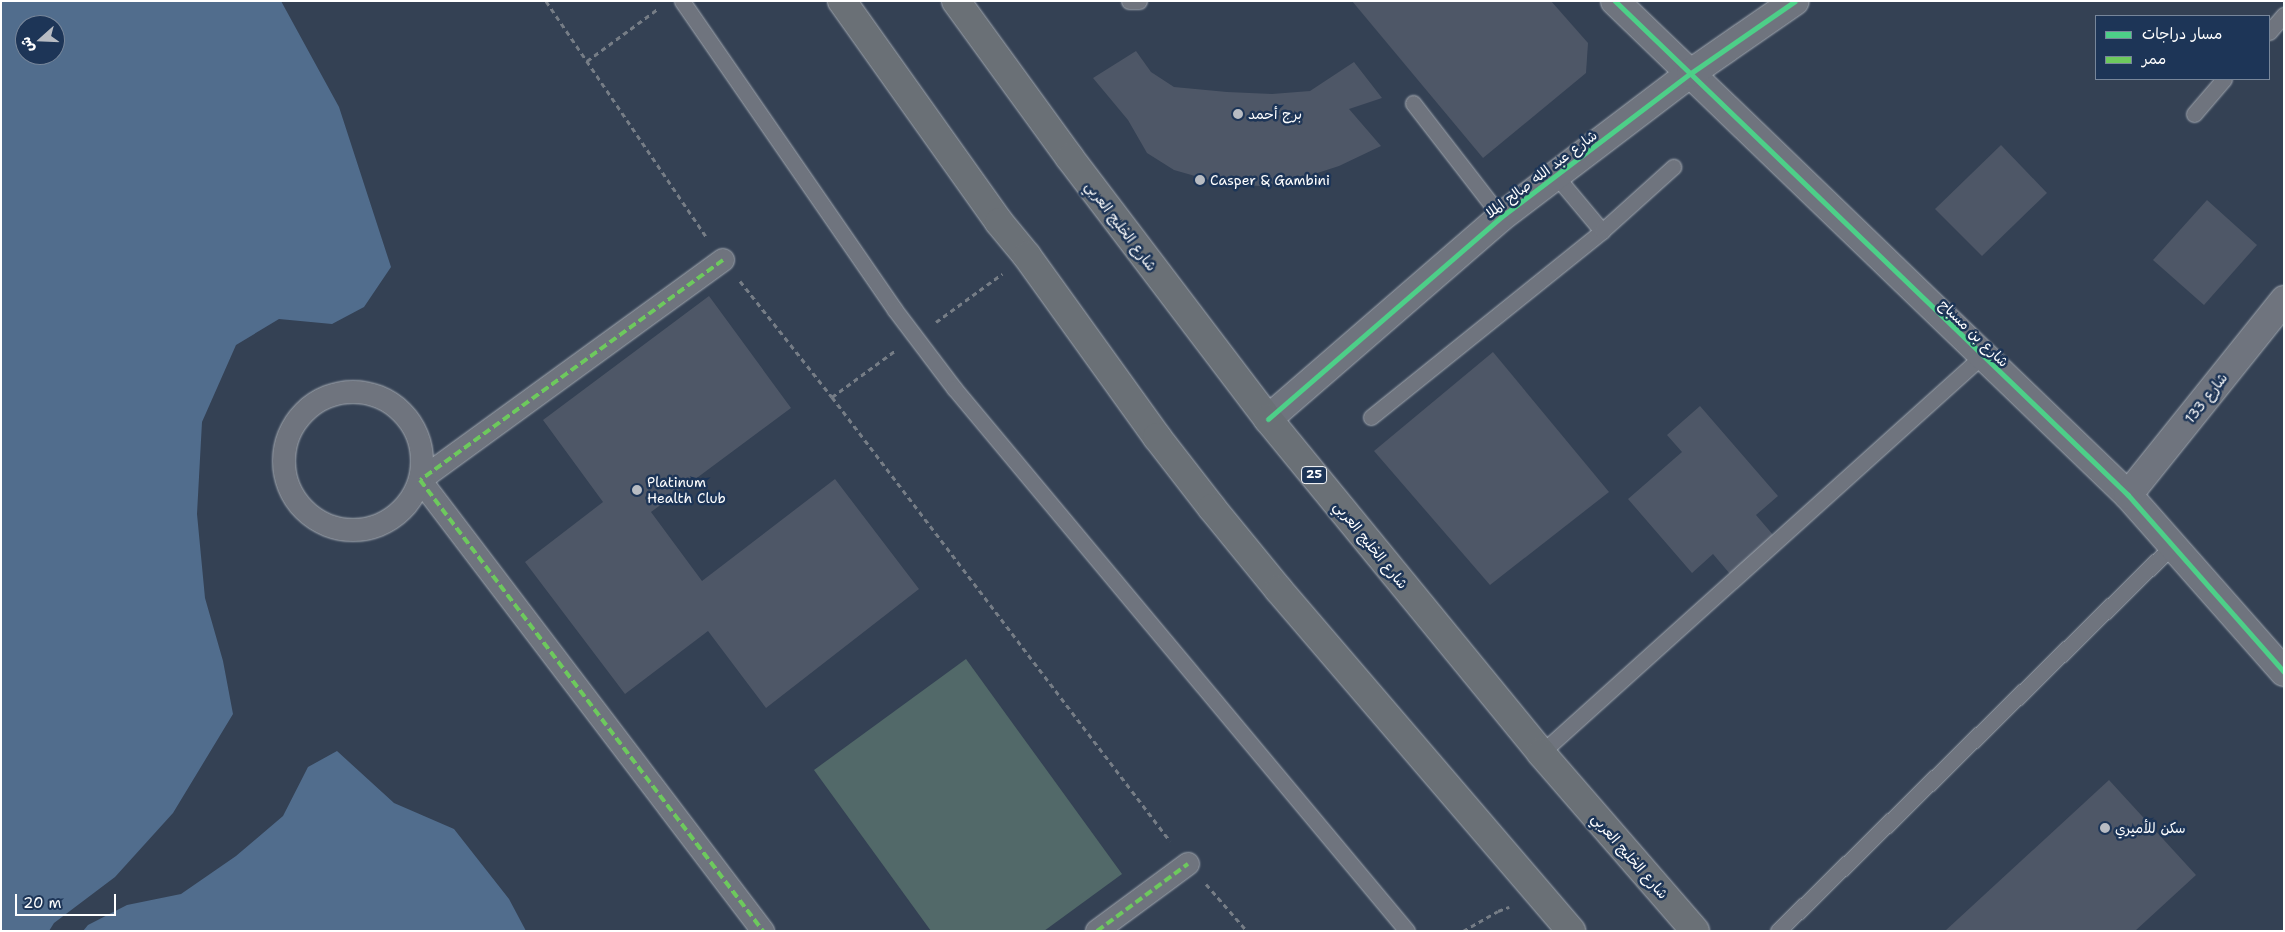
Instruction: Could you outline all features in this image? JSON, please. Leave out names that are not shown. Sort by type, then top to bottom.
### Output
[{"type":"main road","points":[[842,1],[999,222],[1027,256],[1157,437],[1212,508],[1292,605],[1571,931]]},
{"type":"main road","name":"شارع الخليج العربي","points":[[956,1],[1070,158],[1268,419],[1541,753],[1695,931]]},
{"type":"street","name":"شارع بن مسباح","points":[[1615,1],[2128,496],[2284,672]]},
{"type":"street","name":"شارع عبد الله صالح الملا","points":[[1268,419],[1501,217],[1691,73],[1794,1]]},
{"type":"street","points":[[723,260],[420,480],[406,507],[381,526],[350,531],[320,523],[296,502],[284,473],[285,442],[300,414],[326,396],[356,391],[386,399],[410,420],[422,448],[420,480],[763,931]]},
{"type":"street","name":"شارع 133","points":[[2128,496],[2284,300]]},
{"type":"street","points":[[1097,931],[1188,864]]},
{"type":"lane","points":[[682,1],[895,310],[954,388],[1407,931]]},
{"type":"lane","points":[[1129,1],[1139,1]]},
{"type":"lane","points":[[2270,31],[2284,15]]},
{"type":"lane","points":[[2194,114],[2223,80]]},
{"type":"lane","points":[[1413,103],[1501,217]]},
{"type":"lane","points":[[1370,417],[1602,231],[1673,167]]},
{"type":"lane","points":[[1556,176],[1602,231]]},
{"type":"lane","points":[[1541,753],[1982,356]]},
{"type":"lane","points":[[1778,931],[2172,546]]},
{"type":"path","points":[[546,1],[723,260],[838,405],[1188,864],[1247,931]]},
{"type":"path","points":[[587,61],[660,7]]},
{"type":"path","points":[[1464,931],[1498,911],[1543,898]]},
{"type":"green space","points":[[966,659],[1122,874],[1044,931],[931,931],[814,770]]},
{"type":"water","points":[[1,1],[281,1],[339,107],[391,267],[364,307],[332,324],[279,319],[236,345],[202,422],[197,514],[205,598],[223,661],[233,714],[173,813],[115,877],[54,923],[49,931],[1,931]]},
{"type":"water","points":[[337,751],[394,803],[454,829],[509,899],[526,931],[83,931],[88,925],[127,905],[181,894],[236,856],[283,816],[308,767]]},
{"type":"building","points":[[1352,1],[1551,1],[1588,43],[1586,73],[1483,158]]},
{"type":"building","name":"برج أحمد","points":[[1136,51],[1151,72],[1174,87],[1227,92],[1272,94],[1310,91],[1354,62],[1382,98],[1349,109],[1381,146],[1339,166],[1302,178],[1261,186],[1223,184],[1174,170],[1147,153],[1128,120],[1093,78]]},
{"type":"building","points":[[2001,145],[2047,193],[1982,256],[1935,209]]},
{"type":"building","points":[[2207,200],[2257,245],[2204,305],[2153,260]]},
{"type":"building","name":"Platinum Health Club","points":[[709,296],[791,408],[651,512],[702,581],[835,479],[919,589],[766,708],[708,631],[625,694],[525,562],[603,502],[543,420]]},
{"type":"building","points":[[1493,352],[1609,492],[1490,585],[1374,451]]},
{"type":"building","points":[[1700,406],[1778,496],[1756,515],[1774,536],[1730,574],[1713,554],[1692,573],[1628,499],[1682,452],[1667,435]]},
{"type":"building","name":"سكن للأميري","points":[[2109,780],[2196,875],[2135,931],[1945,931]]},
{"type":"marked path","points":[[723,260],[420,480],[763,931]]},
{"type":"marked path","points":[[1097,931],[1188,864]]},
{"type":"cycle path","points":[[1615,1],[2128,495],[2284,672]]},
{"type":"cycle path","points":[[1268,419],[1501,217],[1691,73],[1795,1]]},
{"type":"place","name":"برج أحمد","points":[[1238,114]]},
{"type":"place","name":"Casper & Gambini","points":[[1200,180]]},
{"type":"place","name":"Platinum Health Club","points":[[637,490]]},
{"type":"place","name":"سكن للأميري","points":[[2105,828]]}]
